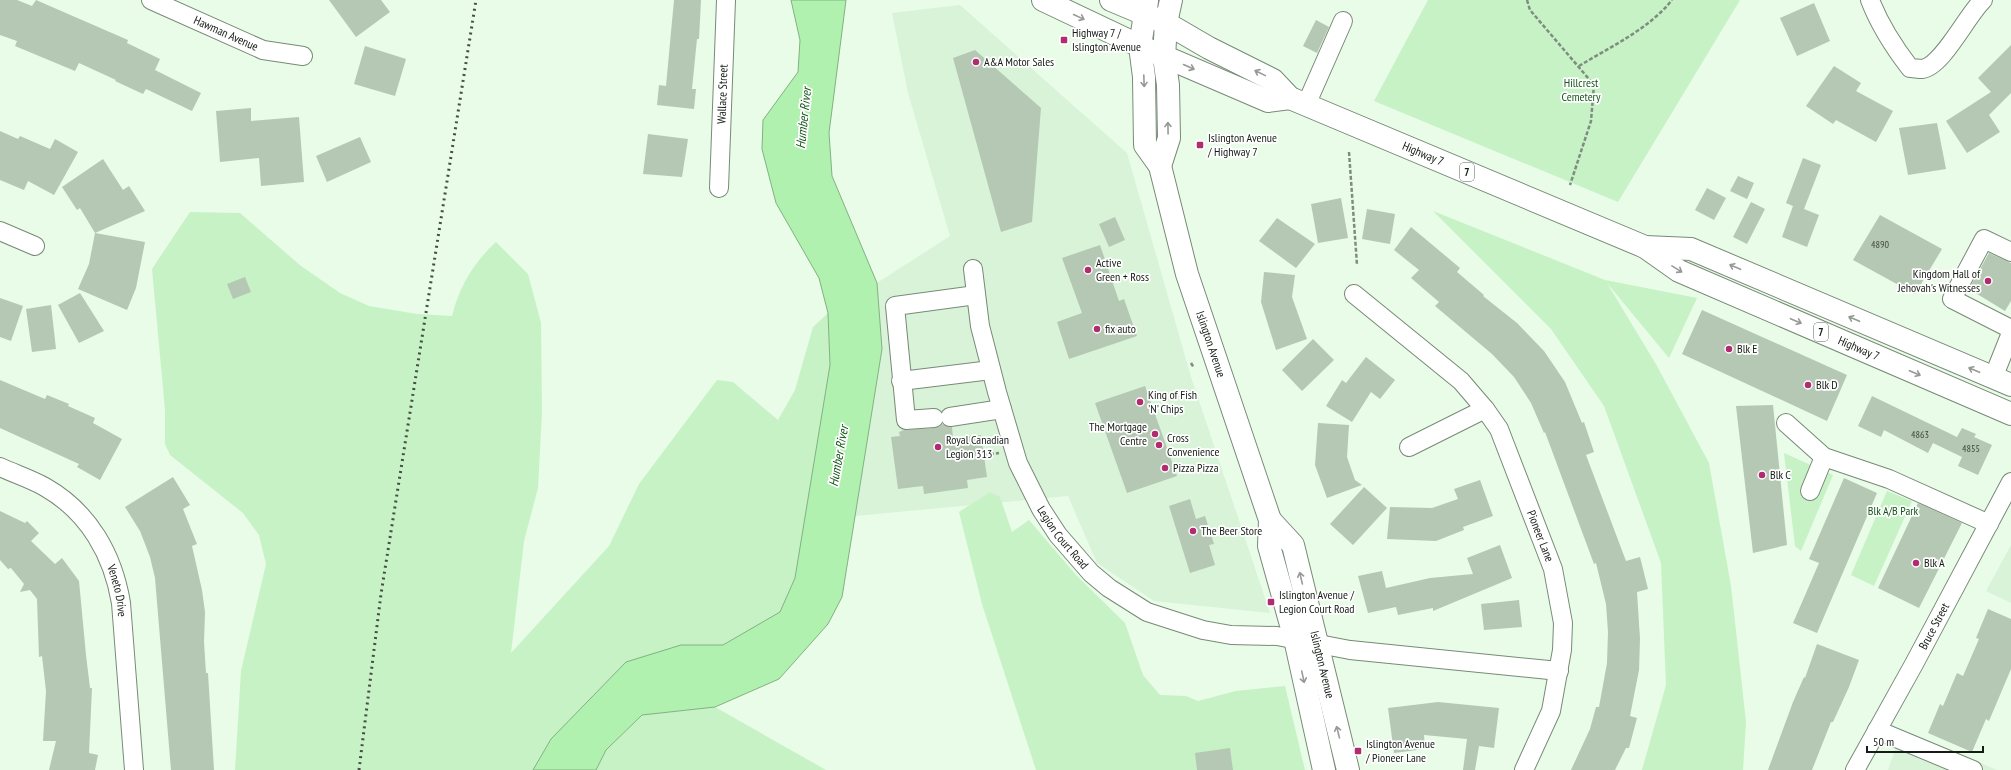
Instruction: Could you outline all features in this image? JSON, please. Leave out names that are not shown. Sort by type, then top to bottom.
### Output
[{"type":"main road","points":[[1043,0],[1140,46],[1268,101],[1298,101]]},
{"type":"main road","name":"Highway 7","points":[[1111,0],[1146,7],[1166,23],[1209,48],[1273,80],[1298,101],[1645,247],[1679,271],[2011,414]]},
{"type":"main road","points":[[1160,166],[1169,138],[1168,85],[1164,56],[1166,23],[1171,0]]},
{"type":"main road","name":"Islington Avenue","points":[[1146,7],[1140,46],[1144,77],[1144,145],[1160,166],[1186,274],[1270,520],[1269,546],[1306,641],[1348,770]]},
{"type":"main road","name":"Highway 7","points":[[1645,247],[1691,249],[2002,381]]},
{"type":"main road","name":"Islington Avenue","points":[[1306,641],[1324,770]]},
{"type":"street","name":"Hawman Avenue","points":[[151,0],[263,50],[303,56]]},
{"type":"street","name":"Wallace Street","points":[[719,188],[726,0]]},
{"type":"street","points":[[1870,0],[1888,39],[1910,68],[1924,69],[1936,63],[1948,49],[1975,8],[1983,0]]},
{"type":"street","points":[[1298,101],[1343,20]]},
{"type":"street","points":[[0,231],[35,246]]},
{"type":"street","points":[[2011,252],[1984,239],[1952,299],[2011,329]]},
{"type":"street","name":"Legion Court Road","points":[[973,269],[980,326],[1018,463],[1041,509],[1066,545],[1091,573],[1109,588],[1147,612],[1203,630],[1231,635],[1259,635],[1306,641]]},
{"type":"street","name":"Pioneer Lane","points":[[1354,294],[1461,381],[1486,409],[1498,429],[1553,570],[1563,623],[1559,671],[1551,711],[1524,770]]},
{"type":"street","points":[[976,295],[895,306],[901,381],[906,420],[1002,409]]},
{"type":"street","points":[[2002,381],[2011,333]]},
{"type":"street","points":[[901,381],[991,370]]},
{"type":"street","points":[[1409,447],[1486,409]]},
{"type":"street","points":[[1786,423],[1824,457],[1889,479],[1989,524]]},
{"type":"street","points":[[1810,491],[1824,457]]},
{"type":"street","name":"Veneto Drive","points":[[0,467],[45,487],[62,498],[79,513],[92,529],[112,564],[118,582],[121,603],[134,770]]},
{"type":"street","name":"Bruce Street","points":[[1856,770],[2011,482]]},
{"type":"street","points":[[1306,641],[1350,650],[1559,671]]},
{"type":"street","points":[[1877,730],[1973,770]]},
{"type":"path","points":[[1527,0],[1530,10],[1594,85],[1591,121],[1570,185]]},
{"type":"path","points":[[1579,66],[1639,29],[1665,8],[1672,0]]},
{"type":"path","points":[[1349,152],[1357,265]]},
{"type":"path","points":[[1191,364],[1194,368]]},
{"type":"shaded area","points":[[960,5],[1127,153],[1191,377],[1270,613],[1154,601],[1097,563],[1068,496],[855,516],[882,349],[877,283],[950,236],[908,93],[892,13]]},
{"type":"shaded area","points":[[2011,545],[2011,603],[1986,591]]},
{"type":"shaded area","points":[[1902,730],[1997,770],[1888,770]]},
{"type":"green space","name":"Hillcrest Cemetery","points":[[1428,0],[1740,0],[1618,202],[1374,101]]},
{"type":"green space","points":[[1433,211],[1605,280],[1697,298],[1669,358],[1607,283],[1657,366],[1709,463],[1731,586],[1746,722],[1743,770],[1642,770],[1666,685],[1661,563],[1604,406],[1551,329]]},
{"type":"green space","points":[[190,212],[240,213],[301,266],[340,293],[369,306],[417,314],[452,316],[463,285],[468,276],[481,258],[496,242],[528,274],[541,323],[542,412],[538,488],[524,541],[511,653],[609,546],[639,484],[717,380],[733,382],[778,420],[795,390],[813,327],[828,313],[830,365],[807,514],[795,578],[780,612],[723,645],[681,645],[551,739],[533,770],[235,770],[241,671],[266,564],[259,535],[243,513],[170,455],[165,444],[165,410],[152,269]]},
{"type":"green space","points":[[1784,453],[1833,475],[1801,551],[1795,546]]},
{"type":"green space","name":"Blk A/B Park","points":[[1887,491],[1912,501],[1874,586],[1851,575]]},
{"type":"green space","points":[[990,492],[1000,497],[1012,532],[1029,520],[1076,575],[1125,623],[1143,675],[1160,695],[1186,696],[1198,701],[1236,691],[1285,686],[1305,770],[1036,770],[982,604],[959,512]]},
{"type":"green space","points":[[715,707],[826,770],[596,770],[606,750],[642,715]]},
{"type":"water","name":"Humber River","points":[[791,0],[846,0],[829,133],[832,176],[877,283],[882,349],[842,597],[828,624],[779,679],[715,707],[642,715],[606,750],[596,770],[533,770],[551,739],[626,662],[681,645],[723,645],[780,612],[795,578],[830,365],[828,313],[819,278],[776,203],[762,149],[763,120],[798,72],[800,40]]},
{"type":"building","points":[[0,0],[17,0],[32,6],[36,0],[128,40],[127,43],[160,59],[155,70],[201,93],[192,111],[146,89],[143,94],[79,63],[75,71],[15,46],[17,41],[0,35]]},
{"type":"building","points":[[329,0],[381,0],[390,12],[356,37]]},
{"type":"building","points":[[674,0],[701,0],[699,39],[697,39],[692,89],[696,89],[694,109],[657,105],[659,85],[666,86]]},
{"type":"building","points":[[1814,3],[1830,41],[1797,56],[1780,18]]},
{"type":"building","points":[[1316,20],[1329,27],[1317,53],[1303,46]]},
{"type":"building","points":[[2011,45],[2011,93],[1989,115],[2000,132],[1967,153],[1946,121],[1991,92],[1978,78]]},
{"type":"building","points":[[365,46],[406,59],[395,96],[354,84]]},
{"type":"building","points":[[975,50],[1041,108],[1032,222],[1001,232],[953,58]]},
{"type":"building","points":[[1834,66],[1861,83],[1856,91],[1893,111],[1876,142],[1836,120],[1833,124],[1806,106]]},
{"type":"building","points":[[251,108],[251,121],[299,117],[304,182],[261,186],[259,158],[220,162],[216,111]]},
{"type":"building","points":[[1937,123],[1946,169],[1908,175],[1899,128]]},
{"type":"building","points":[[0,131],[18,139],[20,136],[50,149],[55,139],[78,152],[54,195],[28,181],[24,190],[0,180]]},
{"type":"building","points":[[648,134],[688,139],[682,177],[643,174]]},
{"type":"building","points":[[360,137],[371,162],[327,182],[316,156]]},
{"type":"building","points":[[1803,158],[1821,165],[1804,209],[1819,215],[1807,247],[1782,237],[1793,206],[1786,203]]},
{"type":"building","points":[[103,159],[123,190],[129,186],[145,211],[95,233],[80,208],[77,210],[62,187]]},
{"type":"building","points":[[1738,176],[1754,183],[1747,199],[1730,191]]},
{"type":"building","points":[[1707,188],[1726,198],[1714,220],[1695,210]]},
{"type":"building","points":[[1341,198],[1348,238],[1318,243],[1311,204]]},
{"type":"building","points":[[1751,202],[1765,209],[1747,244],[1733,237]]},
{"type":"building","points":[[1367,209],[1395,214],[1390,244],[1362,239]]},
{"type":"building","points":[[1880,215],[1942,249],[1915,294],[1853,260]]},
{"type":"building","points":[[1115,217],[1125,240],[1109,247],[1099,224]]},
{"type":"building","points":[[1277,218],[1315,244],[1296,268],[1259,241]]},
{"type":"building","points":[[1411,227],[1460,268],[1457,272],[1484,295],[1483,296],[1517,323],[1544,351],[1565,382],[1582,423],[1584,422],[1594,452],[1586,455],[1626,561],[1640,557],[1648,589],[1637,592],[1640,639],[1639,670],[1630,716],[1637,718],[1629,748],[1626,748],[1615,770],[1571,770],[1590,729],[1596,707],[1599,707],[1607,663],[1608,632],[1606,604],[1596,563],[1594,564],[1545,432],[1544,433],[1531,403],[1514,377],[1492,354],[1435,306],[1439,302],[1411,278],[1419,270],[1394,250]]},
{"type":"building","points":[[95,233],[145,242],[136,288],[127,310],[78,289],[89,264]]},
{"type":"building","points":[[1100,245],[1119,301],[1124,299],[1137,336],[1069,359],[1057,322],[1082,313],[1062,258]]},
{"type":"building","name":"Kingdom Hall of Jehovah's Witnesses","points":[[1989,253],[2011,263],[2011,301],[2005,311],[1969,289]]},
{"type":"building","points":[[1264,272],[1295,275],[1292,297],[1307,339],[1276,350],[1261,302]]},
{"type":"building","points":[[245,277],[251,292],[233,299],[227,284]]},
{"type":"building","points":[[80,293],[104,331],[79,343],[58,305]]},
{"type":"building","points":[[0,298],[23,306],[11,341],[0,337]]},
{"type":"building","points":[[51,305],[56,349],[32,352],[26,309]]},
{"type":"building","points":[[1702,310],[1847,375],[1827,421],[1682,354]]},
{"type":"building","points":[[1313,339],[1334,360],[1302,391],[1282,370]]},
{"type":"building","points":[[1366,357],[1395,380],[1380,399],[1371,392],[1352,422],[1326,406],[1342,380],[1346,383]]},
{"type":"building","points":[[0,380],[45,399],[47,395],[69,404],[68,406],[95,418],[93,423],[122,439],[100,480],[77,467],[79,464],[0,428]]},
{"type":"building","points":[[1145,386],[1177,476],[1127,493],[1095,403]]},
{"type":"building","points":[[1872,396],[1957,437],[1962,428],[1976,434],[1974,437],[1992,445],[1978,475],[1958,466],[1962,457],[1933,443],[1928,453],[1884,430],[1881,437],[1858,426]]},
{"type":"building","name":"Blk C","points":[[1773,405],[1787,545],[1753,553],[1736,406]]},
{"type":"building","points":[[1318,423],[1349,425],[1347,457],[1355,480],[1362,485],[1327,498],[1315,465]]},
{"type":"building","name":"Royal Canadian Legion 313","points":[[942,424],[952,427],[953,438],[981,435],[987,477],[967,480],[968,488],[924,494],[923,486],[898,489],[891,437],[900,436],[899,432],[904,430],[935,428]]},
{"type":"building","points":[[173,477],[190,505],[183,509],[197,544],[192,546],[202,590],[205,612],[204,642],[206,673],[208,673],[214,770],[171,770],[155,578],[150,557],[140,531],[125,507]]},
{"type":"building","points":[[1844,478],[1877,493],[1817,633],[1793,623],[1819,563],[1809,559]]},
{"type":"building","points":[[1480,480],[1493,516],[1463,527],[1464,530],[1436,541],[1387,539],[1390,507],[1432,508],[1458,499],[1454,489]]},
{"type":"building","points":[[1364,487],[1387,508],[1353,545],[1330,524]]},
{"type":"building","name":"The Beer Store","points":[[1190,499],[1196,519],[1205,516],[1214,544],[1209,545],[1215,565],[1190,573],[1169,506]]},
{"type":"building","name":"Blk A","points":[[1918,503],[1962,523],[1919,608],[1878,588]]},
{"type":"building","points":[[0,511],[25,523],[27,521],[39,533],[31,541],[55,564],[62,558],[79,581],[90,688],[92,688],[89,753],[98,755],[95,770],[49,770],[56,741],[43,741],[46,691],[42,656],[39,657],[37,599],[30,590],[20,592],[24,584],[11,568],[8,569],[0,560]]},
{"type":"building","points":[[1500,545],[1512,578],[1433,611],[1433,608],[1398,615],[1396,607],[1368,613],[1358,576],[1382,571],[1386,588],[1430,578],[1473,574],[1467,558]]},
{"type":"building","points":[[1519,600],[1522,627],[1484,630],[1481,604]]},
{"type":"building","points":[[1988,609],[2011,619],[2011,669],[1989,721],[1986,719],[1972,752],[1928,733],[1940,704],[1943,706],[1957,673],[1963,676],[1979,639],[1976,638]]},
{"type":"building","points":[[1817,644],[1859,660],[1849,687],[1833,722],[1831,722],[1812,770],[1768,770],[1793,702],[1804,677],[1805,678]]},
{"type":"building","points":[[1438,702],[1499,708],[1494,748],[1479,746],[1475,770],[1463,770],[1467,739],[1424,735],[1425,749],[1394,753],[1388,708]]},
{"type":"building","points":[[1230,748],[1233,770],[1197,770],[1195,753]]},
{"type":"railway","points":[[359,770],[381,594],[476,0]]},
{"type":"place","name":"Highway 7 / Islington Avenue","points":[[1064,40]]},
{"type":"place","name":"A&A Motor Sales","points":[[976,62]]},
{"type":"place","name":"Islington Avenue / Highway 7","points":[[1200,145]]},
{"type":"place","name":"Active Green + Ross","points":[[1088,270]]},
{"type":"place","name":"Kingdom Hall of Jehovah's Witnesses","points":[[1988,281]]},
{"type":"place","name":"fix auto","points":[[1097,329]]},
{"type":"place","name":"Blk E","points":[[1729,349]]},
{"type":"place","name":"Blk D","points":[[1808,385]]},
{"type":"place","name":"King of Fish 'N' Chips","points":[[1140,402]]},
{"type":"place","name":"The Mortgage Centre","points":[[1155,434]]},
{"type":"place","name":"Cross Convenience","points":[[1159,445]]},
{"type":"place","name":"Royal Canadian Legion 313","points":[[938,447]]},
{"type":"place","name":"Pizza Pizza","points":[[1165,468]]},
{"type":"place","name":"Blk C","points":[[1762,475]]},
{"type":"place","name":"The Beer Store","points":[[1193,531]]},
{"type":"place","name":"Blk A","points":[[1916,563]]},
{"type":"place","name":"Islington Avenue / Legion Court Road","points":[[1271,602]]},
{"type":"place","name":"Islington Avenue / Pioneer Lane","points":[[1358,751]]}]
